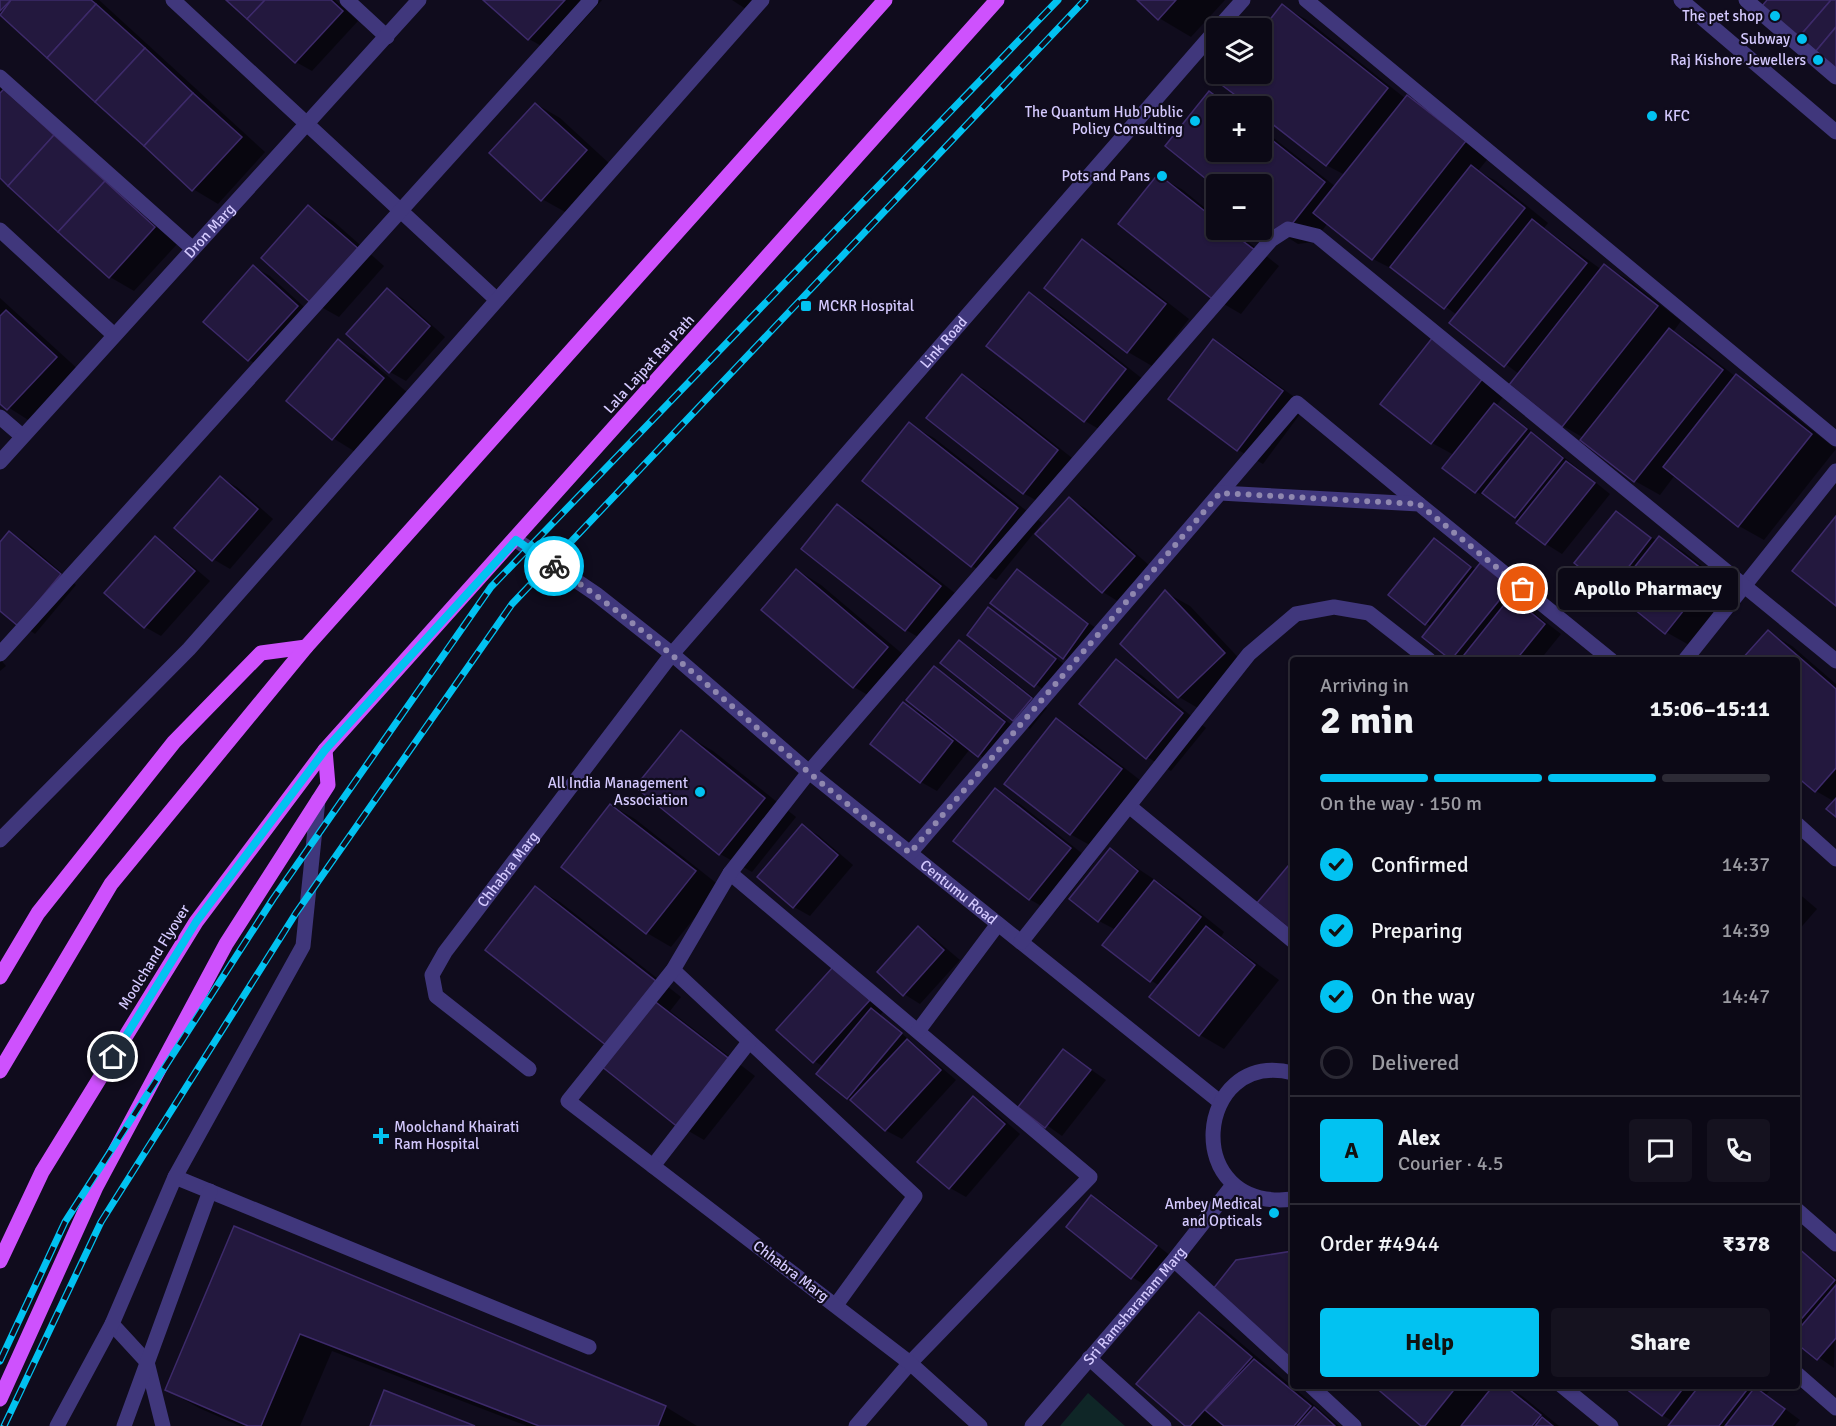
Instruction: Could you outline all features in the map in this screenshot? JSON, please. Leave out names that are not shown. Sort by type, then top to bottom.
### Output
[{"type":"main road","points":[[0,1071],[111,884],[306,647],[885,0]]},
{"type":"main road","name":"Lala Lajpat Rai Path","points":[[325,750],[516,540],[997,0]]},
{"type":"main road","points":[[0,977],[38,913],[174,742],[261,653],[306,647]]},
{"type":"main road","points":[[0,1399],[96,1187],[226,944],[328,785],[325,750]]},
{"type":"main road","name":"Moolchand Flyover","points":[[0,1261],[42,1172],[196,922],[325,750]]},
{"type":"street","points":[[173,0],[497,300]]},
{"type":"street","points":[[347,0],[387,37]]},
{"type":"street","name":"Dron Marg","points":[[0,462],[419,0]]},
{"type":"street","points":[[0,654],[591,0]]},
{"type":"street","points":[[0,840],[189,649],[762,0]]},
{"type":"street","name":"Link Road","points":[[1227,18],[1243,0]]},
{"type":"street","points":[[1306,0],[1836,439]]},
{"type":"street","points":[[1681,0],[1836,132]]},
{"type":"street","points":[[1750,2],[1836,77]]},
{"type":"street","name":"Link Road","points":[[672,654],[1206,42]]},
{"type":"street","points":[[0,77],[193,249]]},
{"type":"street","points":[[836,1305],[915,1196],[673,970],[730,873],[809,772],[1271,240],[1288,229],[1317,236],[1836,661]]},
{"type":"street","points":[[0,230],[114,335]]},
{"type":"street","points":[[910,853],[1297,403],[1607,657]]},
{"type":"street","points":[[0,417],[22,436]]},
{"type":"street","points":[[1688,657],[1745,588],[1836,471]]},
{"type":"street","points":[[1220,493],[1419,504]]},
{"type":"street","name":"Centumu Road","points":[[516,540],[596,594],[672,654],[809,772],[1220,1102]]},
{"type":"street","points":[[1021,942],[1249,654],[1296,614],[1334,607],[1369,613],[1425,657]]},
{"type":"street","name":"Chhabra Marg","points":[[529,1069],[436,996],[432,975],[445,952],[672,654]]},
{"type":"street","points":[[57,1426],[112,1324],[175,1176],[303,946],[318,800]]},
{"type":"street","points":[[1129,806],[1290,939]]},
{"type":"street","points":[[1800,827],[1836,859]]},
{"type":"street","points":[[730,873],[1089,1177],[910,1363],[856,1426]]},
{"type":"street","points":[[918,1032],[998,924]]},
{"type":"street","name":"Chhabra Marg","points":[[673,970],[568,1101],[910,1363],[980,1426]]},
{"type":"street","points":[[653,1166],[749,1042]]},
{"type":"street","points":[[1290,1071],[1278,1069],[1255,1072],[1234,1084],[1220,1102],[1212,1124],[1211,1145],[1219,1167],[1233,1185],[1253,1197],[1275,1202],[1290,1200]]},
{"type":"street","points":[[175,1176],[589,1347]]},
{"type":"street","name":"Sri Ramsharanam Marg","points":[[1032,1426],[1174,1260],[1233,1185]]},
{"type":"street","points":[[124,1426],[210,1191]]},
{"type":"street","points":[[1800,1213],[1836,1244]]},
{"type":"street","points":[[1174,1260],[1290,1366]]},
{"type":"street","points":[[112,1324],[147,1362],[163,1426]]},
{"type":"street","points":[[1089,1358],[1164,1426]]},
{"type":"street","points":[[1800,1377],[1836,1408]]},
{"type":"street","points":[[1314,1389],[1354,1426]]},
{"type":"street","points":[[1566,1389],[1611,1426]]},
{"type":"green space","points":[[1088,1393],[1125,1426],[1060,1426]]},
{"type":"building","points":[[0,0],[11,0],[0,11]]},
{"type":"building","points":[[11,0],[91,0],[96,4],[47,58],[0,15]]},
{"type":"building","points":[[226,0],[265,0],[247,19]]},
{"type":"building","points":[[265,0],[331,0],[343,11],[295,63],[247,19]]},
{"type":"building","points":[[483,0],[565,0],[528,40]]},
{"type":"building","points":[[1137,0],[1176,0],[1158,20]]},
{"type":"building","points":[[1767,0],[1831,0],[1799,37],[1762,6]]},
{"type":"building","points":[[1831,0],[1836,0],[1836,27],[1816,51],[1799,37]]},
{"type":"building","points":[[96,4],[145,48],[95,102],[47,58]]},
{"type":"building","points":[[1282,4],[1388,88],[1326,166],[1272,124],[1272,96],[1237,96],[1220,84],[1272,84],[1271,18]]},
{"type":"building","points":[[1836,27],[1836,68],[1816,51]]},
{"type":"building","points":[[145,48],[193,93],[144,146],[95,102]]},
{"type":"building","points":[[4,89],[54,135],[8,186],[0,178],[0,93]]},
{"type":"building","points":[[1209,91],[1216,96],[1206,96],[1206,162],[1272,162],[1272,140],[1325,182],[1288,229],[1272,231],[1272,174],[1206,174],[1206,179],[1165,146]]},
{"type":"building","points":[[193,93],[242,137],[192,191],[144,146]]},
{"type":"building","points":[[1407,95],[1466,141],[1372,260],[1313,213]]},
{"type":"building","points":[[535,103],[587,150],[541,201],[489,153]]},
{"type":"building","points":[[54,135],[105,181],[58,232],[8,186]]},
{"type":"building","points":[[1471,165],[1525,208],[1444,309],[1390,267]]},
{"type":"building","points":[[1158,174],[1206,212],[1206,240],[1241,240],[1256,251],[1216,302],[1118,224]]},
{"type":"building","points":[[105,181],[155,227],[109,278],[58,232]]},
{"type":"building","points":[[308,205],[361,251],[313,305],[261,258]]},
{"type":"building","points":[[1532,219],[1587,263],[1504,367],[1449,323]]},
{"type":"building","points":[[1082,239],[1166,304],[1127,353],[1044,288]]},
{"type":"building","points":[[1604,264],[1658,306],[1562,427],[1509,385]]},
{"type":"building","points":[[253,265],[298,306],[248,361],[203,322]]},
{"type":"building","points":[[387,288],[430,326],[389,373],[346,334]]},
{"type":"building","points":[[1029,292],[1126,369],[1084,422],[986,346]]},
{"type":"building","points":[[6,310],[57,357],[7,410],[0,404],[0,316]]},
{"type":"building","points":[[1669,328],[1723,370],[1634,482],[1580,440]]},
{"type":"building","points":[[1433,337],[1484,377],[1431,444],[1380,404]]},
{"type":"building","points":[[338,339],[384,378],[332,440],[286,401]]},
{"type":"building","points":[[1213,339],[1283,391],[1237,451],[1168,399]]},
{"type":"building","points":[[962,374],[1058,450],[1023,494],[926,418]]},
{"type":"building","points":[[1736,374],[1812,434],[1738,527],[1663,467]]},
{"type":"building","points":[[1494,403],[1527,429],[1475,493],[1442,468]]},
{"type":"building","points":[[909,422],[1018,508],[971,567],[862,481]]},
{"type":"building","points":[[1531,432],[1563,458],[1515,518],[1482,493]]},
{"type":"building","points":[[1566,461],[1595,483],[1545,545],[1516,523]]},
{"type":"building","points":[[220,476],[258,509],[212,561],[174,528]]},
{"type":"building","points":[[1069,497],[1135,556],[1102,593],[1035,534]]},
{"type":"building","points":[[837,504],[941,586],[905,631],[801,549]]},
{"type":"building","points":[[1616,511],[1651,538],[1610,591],[1574,563]]},
{"type":"building","points":[[1836,516],[1836,606],[1792,571]]},
{"type":"building","points":[[9,531],[61,574],[18,626],[0,611],[0,542]]},
{"type":"building","points":[[155,536],[195,571],[144,628],[104,593]]},
{"type":"building","points":[[1659,536],[1711,576],[1665,634],[1614,593]]},
{"type":"building","points":[[1434,538],[1471,567],[1425,625],[1388,595]]},
{"type":"building","points":[[1480,563],[1510,587],[1453,657],[1447,657],[1422,637]]},
{"type":"building","points":[[796,569],[888,647],[853,688],[761,610]]},
{"type":"building","points":[[1017,569],[1088,624],[1063,659],[990,603]]},
{"type":"building","points":[[1165,590],[1225,653],[1178,698],[1120,644]]},
{"type":"building","points":[[1511,596],[1545,624],[1518,657],[1462,657]]},
{"type":"building","points":[[988,607],[1056,659],[1034,687],[967,635]]},
{"type":"building","points":[[1768,630],[1799,657],[1744,657]]},
{"type":"building","points":[[959,640],[1032,698],[1013,721],[940,663]]},
{"type":"building","points":[[1800,658],[1836,689],[1836,768],[1815,792],[1800,780]]},
{"type":"building","points":[[1116,659],[1183,713],[1146,759],[1079,704]]},
{"type":"building","points":[[934,666],[1005,722],[978,757],[906,700]]},
{"type":"building","points":[[903,702],[953,741],[920,783],[870,744]]},
{"type":"building","points":[[1056,718],[1122,769],[1070,835],[1004,784]]},
{"type":"building","name":"All India Management Association","points":[[681,730],[765,798],[719,855],[635,787]]},
{"type":"building","points":[[995,788],[1071,848],[1029,900],[953,841]]},
{"type":"building","points":[[1836,798],[1836,817],[1826,809]]},
{"type":"building","points":[[610,804],[696,871],[646,934],[561,867]]},
{"type":"building","points":[[802,824],[838,855],[793,908],[757,877]]},
{"type":"building","points":[[1110,848],[1138,871],[1098,922],[1069,899]]},
{"type":"building","points":[[1290,864],[1290,930],[1257,903]]},
{"type":"building","points":[[1154,880],[1201,917],[1150,982],[1102,945]]},
{"type":"building","points":[[535,886],[657,982],[607,1046],[485,950]]},
{"type":"building","points":[[918,926],[944,950],[903,996],[877,972]]},
{"type":"building","points":[[1206,926],[1255,965],[1199,1036],[1149,997]]},
{"type":"building","points":[[833,967],[870,1000],[813,1063],[776,1030]]},
{"type":"building","points":[[653,1000],[732,1061],[679,1128],[601,1066]]},
{"type":"building","points":[[871,1008],[902,1033],[847,1099],[816,1074]]},
{"type":"building","points":[[907,1039],[941,1070],[885,1131],[850,1100]]},
{"type":"building","points":[[1063,1049],[1091,1070],[1045,1128],[1018,1107]]},
{"type":"building","points":[[973,1096],[1005,1124],[949,1189],[917,1162]]},
{"type":"building","points":[[1091,1195],[1157,1246],[1131,1279],[1066,1227]]},
{"type":"building","points":[[234,1226],[666,1406],[658,1426],[539,1426],[300,1334],[261,1426],[248,1426],[165,1390]]},
{"type":"building","points":[[1800,1250],[1835,1280],[1800,1321]]},
{"type":"building","points":[[1290,1251],[1290,1361],[1213,1289],[1236,1260]]},
{"type":"building","points":[[1836,1285],[1836,1338],[1817,1360],[1800,1346],[1800,1327]]},
{"type":"building","points":[[1199,1312],[1252,1357],[1190,1426],[1185,1426],[1136,1384]]},
{"type":"building","points":[[1254,1359],[1311,1406],[1294,1426],[1224,1426],[1205,1410]]},
{"type":"building","points":[[1378,1389],[1455,1389],[1425,1426],[1421,1426]]},
{"type":"building","points":[[1491,1389],[1509,1389],[1541,1415],[1532,1426],[1461,1426]]},
{"type":"building","points":[[1631,1389],[1683,1389],[1662,1416],[1629,1391]]},
{"type":"building","points":[[1697,1389],[1748,1389],[1719,1426],[1668,1426]]},
{"type":"building","points":[[1753,1389],[1758,1389],[1785,1409],[1772,1426],[1725,1426]]},
{"type":"building","points":[[384,1390],[475,1426],[370,1426]]},
{"type":"building","points":[[1314,1407],[1335,1426],[1297,1426]]},
{"type":"building","points":[[1542,1417],[1553,1426],[1535,1426]]},
{"type":"railway","points":[[0,1361],[65,1222],[273,899],[491,587],[1058,0]]},
{"type":"railway","points":[[4,1426],[101,1222],[296,913],[512,604],[1085,0]]},
{"type":"way so far","points":[[554,566],[596,594],[672,654],[809,772],[910,853],[1220,493],[1419,504],[1523,589]]},
{"type":"place","name":"The pet shop","points":[[1775,16]]},
{"type":"place","name":"Subway","points":[[1802,39]]},
{"type":"place","name":"Raj Kishore Jewellers","points":[[1818,60]]},
{"type":"place","name":"KFC","points":[[1652,116]]},
{"type":"place","name":"The Quantum Hub Public Policy Consulting","points":[[1195,121]]},
{"type":"place","name":"Pots and Pans","points":[[1162,176]]},
{"type":"place","name":"MCKR Hospital","points":[[806,306]]},
{"type":"place","name":"Apollo Pharmacy","points":[[1523,589]]},
{"type":"place","name":"All India Management Association","points":[[700,792]]},
{"type":"place","name":"Moolchand Khairati Ram Hospital","points":[[381,1136]]},
{"type":"place","name":"Ambey Medical and Opticals","points":[[1274,1213]]},
{"type":"route","points":[[113,1057],[196,922],[325,750],[516,540],[554,566]]}]
